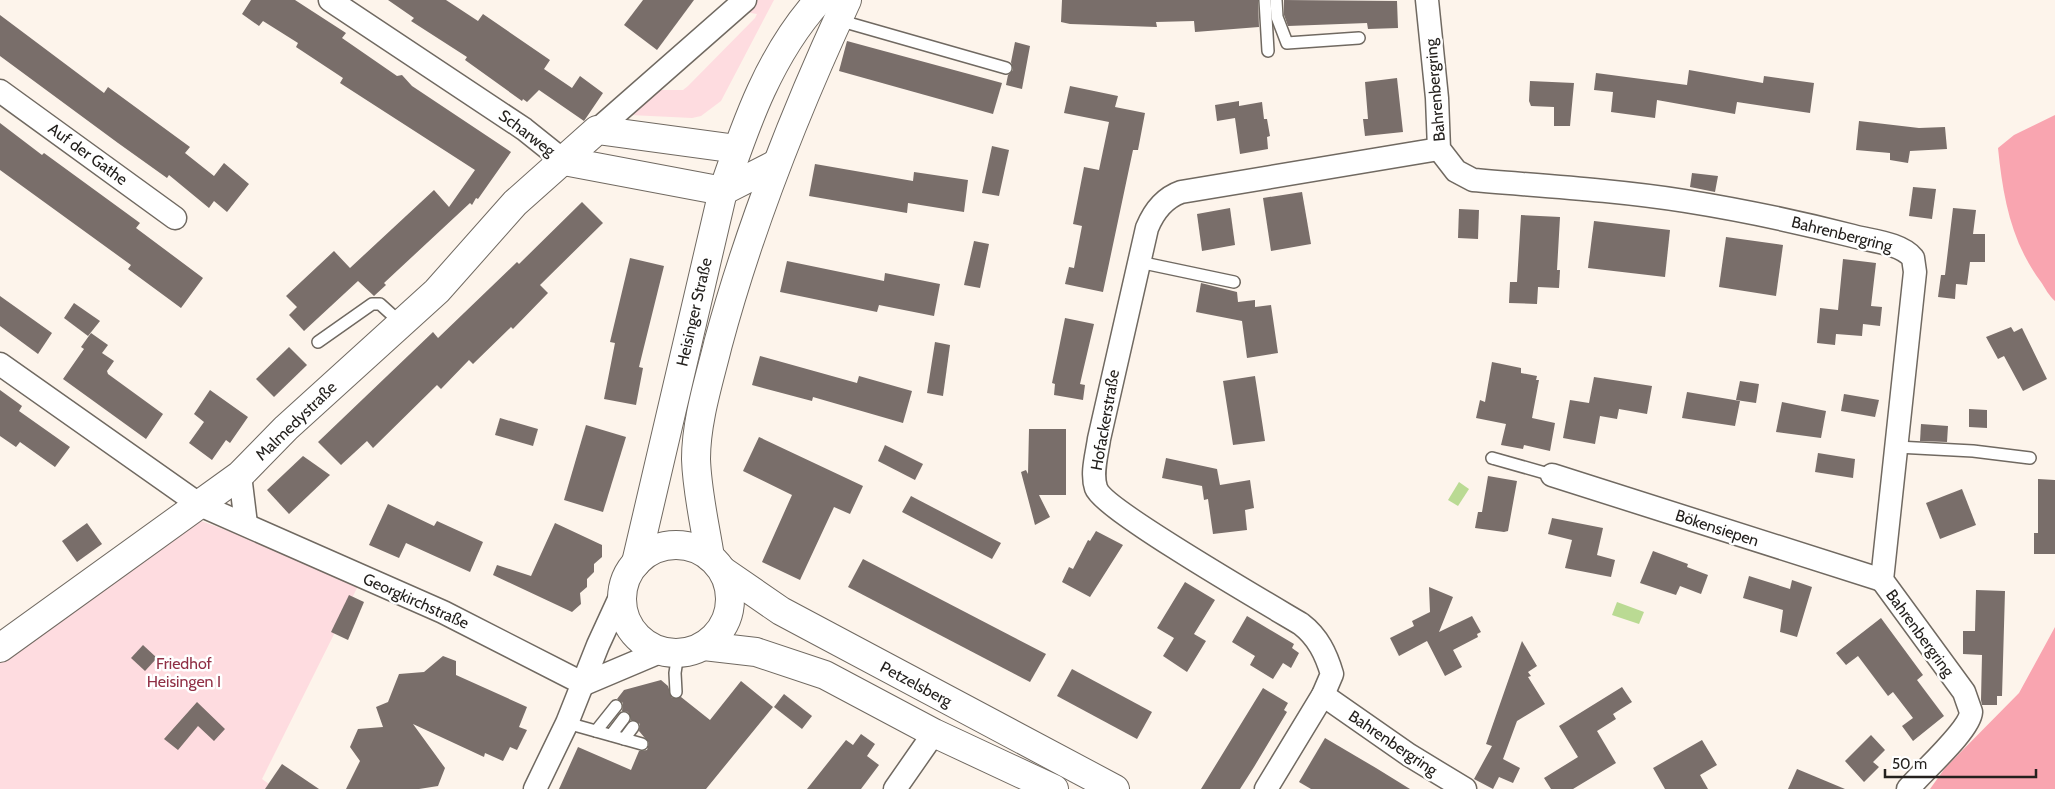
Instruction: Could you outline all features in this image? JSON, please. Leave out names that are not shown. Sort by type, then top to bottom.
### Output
[{"type":"main road","name":"Heisinger Straße","points":[[636,563],[723,190],[737,149],[771,67],[798,22],[819,0]]},
{"type":"main road","name":"Heisinger Straße","points":[[704,646],[720,631],[729,612],[730,591],[716,564],[698,480],[696,457],[704,399],[723,326],[761,204],[776,164],[842,10]]},
{"type":"main road","points":[[564,161],[597,130],[737,149],[761,204]]},
{"type":"main road","name":"Scharweg","points":[[564,161],[723,190]]},
{"type":"main road","name":"Malmedystraße","points":[[0,648],[240,475],[286,428],[437,291],[516,203],[564,161]]},
{"type":"main road","points":[[723,190],[776,164]]},
{"type":"main road","points":[[704,646],[694,650],[670,674],[629,625],[621,595],[626,579],[636,563],[652,551],[672,545],[686,546],[716,564]]},
{"type":"main road","name":"Petzelsberg","points":[[716,564],[781,611],[1114,789]]},
{"type":"main road","name":"Petzelsberg","points":[[704,646],[756,652],[798,664],[826,675],[934,733],[1054,789]]},
{"type":"street","name":"Scharweg","points":[[330,0],[524,129],[564,161]]},
{"type":"street","points":[[597,130],[698,47],[745,0]]},
{"type":"street","name":"Bahrenbergring","points":[[1426,0],[1437,98],[1439,149],[1456,171],[1473,180],[1684,200],[1811,225],[1909,253],[1913,258],[1915,272],[1882,580],[1964,692],[1971,717],[1954,740],[1908,789]]},
{"type":"street","name":"Auf der Gathe","points":[[0,91],[175,218]]},
{"type":"street","name":"Hofackerstraße","points":[[1266,789],[1322,695],[1332,674],[1324,650],[1308,630],[1110,504],[1096,488],[1095,468],[1099,439],[1150,220],[1162,202],[1171,196],[1199,189],[1439,149]]},
{"type":"street","name":"Georgkirchstraße","points":[[0,364],[200,504],[443,612],[584,684]]},
{"type":"street","points":[[240,475],[246,524]]},
{"type":"street","name":"Bökensiepen","points":[[1552,475],[1882,580]]},
{"type":"street","points":[[535,789],[567,723],[584,684],[598,644],[621,595]]},
{"type":"street","points":[[584,684],[670,674]]},
{"type":"street","name":"Bahrenbergring","points":[[1322,695],[1408,755],[1465,789]]},
{"type":"street","points":[[895,789],[934,733]]},
{"type":"lane","points":[[1265,0],[1268,51]]},
{"type":"lane","points":[[1276,0],[1277,17],[1286,43],[1359,38]]},
{"type":"lane","name":"Heisinger Straße","points":[[842,10],[1006,68]]},
{"type":"lane","points":[[1139,262],[1234,282]]},
{"type":"lane","points":[[318,342],[372,304],[380,304],[401,323]]},
{"type":"lane","points":[[1897,447],[1973,451],[2030,458]]},
{"type":"lane","points":[[1492,458],[1552,475]]},
{"type":"lane","points":[[596,731],[616,706]]},
{"type":"lane","points":[[611,735],[624,718]]},
{"type":"lane","points":[[567,723],[624,739],[638,737]]},
{"type":"green space","points":[[757,0],[774,0],[721,101],[701,116],[692,118],[630,115],[655,90],[683,90],[688,86],[755,18],[757,14],[745,12]]},
{"type":"green space","name":"Friedhof Heisingen I","points":[[201,521],[275,548],[359,584],[262,779],[276,789],[0,789],[0,661],[193,522]]},
{"type":"shaded area","points":[[2055,115],[2055,301],[2031,267],[2016,235],[2006,201],[1998,148],[2014,135]]},
{"type":"shaded area","points":[[1459,482],[1469,489],[1458,506],[1448,500]]},
{"type":"shaded area","points":[[1617,602],[1644,612],[1639,624],[1612,615]]},
{"type":"shaded area","points":[[2055,627],[2055,789],[1930,789],[1945,768],[2019,693]]},
{"type":"building","points":[[251,0],[295,0],[346,33],[342,38],[397,76],[402,75],[412,86],[511,152],[478,199],[476,198],[472,205],[470,203],[384,283],[386,285],[374,296],[358,281],[304,331],[289,315],[297,307],[286,296],[334,251],[350,268],[434,190],[449,207],[475,170],[340,83],[343,78],[296,47],[298,43],[263,21],[259,26],[242,14]]},
{"type":"building","points":[[388,0],[446,0],[478,21],[483,14],[550,60],[544,69],[572,88],[580,76],[603,93],[584,121],[539,90],[527,102],[523,99],[522,101],[465,60],[467,57],[411,21],[414,18]]},
{"type":"building","points":[[643,0],[694,0],[657,50],[624,25]]},
{"type":"building","points":[[1062,0],[1258,0],[1259,27],[1195,32],[1194,21],[1156,22],[1157,27],[1070,24],[1061,22]]},
{"type":"building","points":[[1284,0],[1397,1],[1398,28],[1368,29],[1367,23],[1288,26],[1284,15]]},
{"type":"building","points":[[0,15],[104,93],[108,87],[190,147],[185,153],[214,176],[224,163],[249,184],[227,212],[214,201],[209,208],[169,175],[167,178],[0,56]]},
{"type":"building","points":[[847,41],[1002,83],[993,114],[839,71]]},
{"type":"building","points":[[1015,42],[1030,46],[1022,89],[1006,85],[1008,75],[1013,70],[1011,62]]},
{"type":"building","points":[[1689,70],[1763,83],[1764,76],[1814,83],[1810,113],[1737,102],[1735,114],[1657,100],[1655,118],[1611,112],[1613,92],[1594,90],[1596,73],[1687,85]]},
{"type":"building","points":[[1397,78],[1403,132],[1365,136],[1363,119],[1368,119],[1365,82]]},
{"type":"building","points":[[1530,81],[1574,83],[1570,126],[1554,126],[1554,107],[1531,106],[1529,101]]},
{"type":"building","points":[[1070,86],[1118,96],[1115,107],[1145,113],[1138,150],[1133,150],[1103,292],[1065,284],[1069,267],[1074,268],[1082,226],[1073,224],[1084,167],[1099,170],[1109,122],[1064,113]]},
{"type":"building","points":[[1239,101],[1239,106],[1262,102],[1264,119],[1267,119],[1270,136],[1267,137],[1268,149],[1240,154],[1235,118],[1217,121],[1215,105]]},
{"type":"building","points":[[1859,121],[1919,128],[1945,127],[1947,149],[1910,151],[1908,163],[1890,160],[1890,153],[1856,150]]},
{"type":"building","points":[[0,123],[42,155],[44,153],[140,223],[136,228],[203,278],[181,308],[128,269],[131,265],[0,170]]},
{"type":"building","points":[[992,146],[1009,150],[999,196],[982,193]]},
{"type":"building","points":[[815,164],[913,181],[914,172],[968,180],[964,212],[908,203],[907,213],[809,196]]},
{"type":"building","points":[[1692,173],[1718,176],[1715,192],[1690,187]]},
{"type":"building","points":[[1913,187],[1936,189],[1932,219],[1909,216]]},
{"type":"building","points":[[1302,192],[1311,244],[1271,251],[1263,198]]},
{"type":"building","points":[[582,202],[603,223],[540,285],[548,293],[513,329],[511,327],[473,364],[469,360],[441,389],[437,385],[373,448],[367,441],[341,465],[318,442],[433,332],[438,338],[517,262],[519,264]]},
{"type":"building","points":[[1230,208],[1235,245],[1202,251],[1197,214]]},
{"type":"building","points":[[1953,208],[1976,210],[1973,234],[1985,234],[1985,262],[1970,262],[1967,285],[1956,284],[1955,299],[1938,297],[1941,275],[1945,275]]},
{"type":"building","points":[[1459,209],[1479,210],[1478,239],[1458,238]]},
{"type":"building","points":[[1521,215],[1560,217],[1557,270],[1560,270],[1559,288],[1538,287],[1537,304],[1509,303],[1510,282],[1517,282]]},
{"type":"building","points":[[1594,221],[1670,230],[1665,277],[1588,268]]},
{"type":"building","points":[[1726,237],[1783,245],[1776,296],[1719,287]]},
{"type":"building","points":[[974,241],[989,244],[980,288],[964,285]]},
{"type":"building","points":[[630,258],[664,266],[639,367],[643,368],[636,405],[604,399],[615,343],[610,342]]},
{"type":"building","points":[[1843,259],[1876,263],[1871,306],[1882,307],[1880,326],[1863,324],[1862,336],[1836,334],[1835,345],[1817,343],[1820,308],[1838,310]]},
{"type":"building","points":[[787,261],[884,281],[885,273],[940,284],[934,316],[879,305],[877,312],[780,292]]},
{"type":"building","points":[[1201,283],[1237,292],[1238,302],[1255,300],[1255,307],[1271,305],[1278,353],[1247,358],[1242,321],[1196,312]]},
{"type":"building","points":[[0,296],[52,333],[38,354],[0,326]]},
{"type":"building","points":[[74,303],[100,321],[88,336],[64,318]]},
{"type":"building","points":[[1065,318],[1094,324],[1080,384],[1085,385],[1083,400],[1054,395],[1055,384],[1052,383]]},
{"type":"building","points":[[2011,327],[2014,332],[2022,328],[2047,379],[2023,391],[2004,356],[1998,359],[1986,337]]},
{"type":"building","points":[[91,333],[108,345],[102,353],[114,361],[107,371],[108,374],[163,414],[146,439],[63,379],[84,349],[81,347]]},
{"type":"building","points":[[935,342],[950,345],[943,396],[927,393]]},
{"type":"building","points":[[289,347],[307,365],[274,397],[256,379]]},
{"type":"building","points":[[760,356],[857,383],[859,376],[912,391],[903,423],[813,397],[812,401],[752,385]]},
{"type":"building","points":[[1492,362],[1521,368],[1521,373],[1537,376],[1536,380],[1539,380],[1532,418],[1555,423],[1550,451],[1524,445],[1523,449],[1501,445],[1506,424],[1476,418],[1480,400],[1485,402]]},
{"type":"building","points":[[1255,376],[1265,441],[1233,445],[1223,381]]},
{"type":"building","points":[[1594,377],[1652,386],[1647,414],[1619,409],[1617,419],[1600,416],[1595,444],[1563,438],[1570,400],[1589,403]]},
{"type":"building","points":[[1740,381],[1759,384],[1756,403],[1736,400]]},
{"type":"building","points":[[0,390],[22,406],[19,411],[70,447],[55,467],[20,442],[16,447],[0,436]]},
{"type":"building","points":[[210,390],[248,417],[230,443],[226,440],[212,460],[189,443],[204,422],[194,414]]},
{"type":"building","points":[[1687,392],[1740,401],[1735,426],[1682,418]]},
{"type":"building","points":[[1844,394],[1879,400],[1875,417],[1841,411]]},
{"type":"building","points":[[1782,402],[1826,411],[1821,438],[1776,432]]},
{"type":"building","points":[[1969,409],[1987,410],[1987,428],[1969,427]]},
{"type":"building","points":[[500,418],[538,429],[533,446],[495,435]]},
{"type":"building","points":[[1921,424],[1948,426],[1947,442],[1920,441]]},
{"type":"building","points":[[586,425],[626,437],[603,512],[564,500]]},
{"type":"building","points":[[1029,429],[1066,429],[1066,495],[1039,495],[1050,517],[1035,525],[1021,472],[1026,470],[1028,474]]},
{"type":"building","points":[[759,437],[863,486],[850,514],[834,507],[800,580],[762,562],[792,495],[743,471]]},
{"type":"building","points":[[885,445],[923,464],[915,480],[878,461]]},
{"type":"building","points":[[1818,453],[1855,459],[1853,478],[1815,472]]},
{"type":"building","points":[[303,456],[330,475],[289,514],[267,490]]},
{"type":"building","points":[[1166,458],[1217,469],[1220,485],[1250,480],[1254,508],[1245,510],[1247,530],[1213,534],[1208,499],[1204,500],[1202,486],[1162,478]]},
{"type":"building","points":[[1488,476],[1517,481],[1508,531],[1475,528],[1478,512],[1482,512]]},
{"type":"building","points":[[2038,479],[2055,480],[2055,554],[2034,554],[2034,533],[2038,533]]},
{"type":"building","points":[[1962,489],[1976,525],[1940,539],[1926,503]]},
{"type":"building","points":[[911,496],[1001,543],[992,559],[902,512]]},
{"type":"building","points":[[388,504],[434,526],[437,521],[483,542],[470,572],[406,543],[399,558],[369,545]]},
{"type":"building","points":[[1552,518],[1603,528],[1597,555],[1615,560],[1611,577],[1565,568],[1572,540],[1548,534]]},
{"type":"building","points":[[87,523],[102,544],[77,562],[62,541]]},
{"type":"building","points":[[555,523],[602,545],[602,557],[594,564],[594,572],[587,579],[587,587],[580,593],[581,604],[572,612],[493,575],[497,565],[531,576]]},
{"type":"building","points":[[1096,531],[1123,545],[1090,597],[1062,582],[1069,567],[1073,569],[1088,540],[1090,541]]},
{"type":"building","points":[[1653,551],[1688,564],[1687,567],[1708,575],[1701,594],[1680,586],[1676,595],[1640,583]]},
{"type":"building","points":[[863,559],[1046,654],[1030,682],[848,587]]},
{"type":"building","points":[[1749,576],[1790,589],[1792,580],[1812,587],[1797,637],[1780,632],[1783,610],[1743,598]]},
{"type":"building","points":[[1185,582],[1215,600],[1194,634],[1206,641],[1187,672],[1163,656],[1174,638],[1157,628]]},
{"type":"building","points":[[1429,587],[1453,597],[1439,632],[1472,616],[1481,632],[1477,634],[1478,637],[1453,650],[1462,667],[1445,676],[1427,641],[1399,656],[1390,638],[1414,626],[1412,621],[1430,612]]},
{"type":"building","points":[[1976,590],[2005,591],[2002,696],[1997,696],[1997,705],[1982,705],[1982,655],[1963,654],[1963,631],[1975,631]]},
{"type":"building","points":[[349,595],[364,602],[348,640],[331,632]]},
{"type":"building","points":[[1247,616],[1294,644],[1292,648],[1299,653],[1291,668],[1283,663],[1273,679],[1250,665],[1255,656],[1232,642]]},
{"type":"building","points":[[1881,618],[1923,675],[1917,680],[1944,716],[1913,741],[1902,726],[1913,718],[1893,692],[1888,696],[1858,656],[1846,665],[1836,653]]},
{"type":"building","points":[[1522,641],[1537,666],[1528,672],[1531,676],[1528,677],[1545,704],[1517,721],[1503,759],[1520,768],[1513,783],[1499,777],[1493,789],[1474,779],[1492,746],[1486,744]]},
{"type":"building","points":[[143,645],[157,658],[145,671],[131,658]]},
{"type":"building","points":[[443,656],[456,661],[456,675],[527,707],[519,727],[527,730],[517,750],[510,747],[503,761],[485,753],[484,757],[413,724],[445,768],[438,786],[419,789],[346,789],[360,761],[350,747],[358,729],[383,727],[376,707],[388,702],[399,674],[424,672]]},
{"type":"building","points":[[1072,669],[1152,712],[1137,739],[1057,696]]},
{"type":"building","points":[[661,680],[668,686],[672,698],[681,697],[710,720],[741,681],[773,707],[706,789],[559,789],[578,747],[631,770],[639,751],[647,750],[649,743],[639,731],[640,724],[631,720],[628,712],[622,711],[623,703],[617,699],[624,690]]},
{"type":"building","points":[[1622,687],[1632,702],[1613,714],[1616,719],[1597,731],[1616,763],[1573,789],[1551,789],[1544,778],[1578,757],[1559,726]]},
{"type":"building","points":[[1263,688],[1288,703],[1284,710],[1287,712],[1254,767],[1240,789],[1201,789]]},
{"type":"building","points":[[784,694],[812,716],[802,729],[774,707]]},
{"type":"building","points":[[197,702],[225,729],[214,741],[198,726],[178,750],[164,739]]},
{"type":"building","points":[[861,734],[875,744],[867,756],[879,765],[861,789],[807,789],[846,740],[853,745]]},
{"type":"building","points":[[1871,735],[1885,750],[1873,762],[1879,767],[1864,782],[1845,761]]},
{"type":"building","points":[[1325,738],[1410,789],[1311,789],[1299,782]]},
{"type":"building","points":[[1702,740],[1717,765],[1700,775],[1708,789],[1665,789],[1653,768]]},
{"type":"building","points":[[282,764],[319,789],[265,789]]},
{"type":"building","points":[[1797,769],[1845,789],[1788,789]]}]
